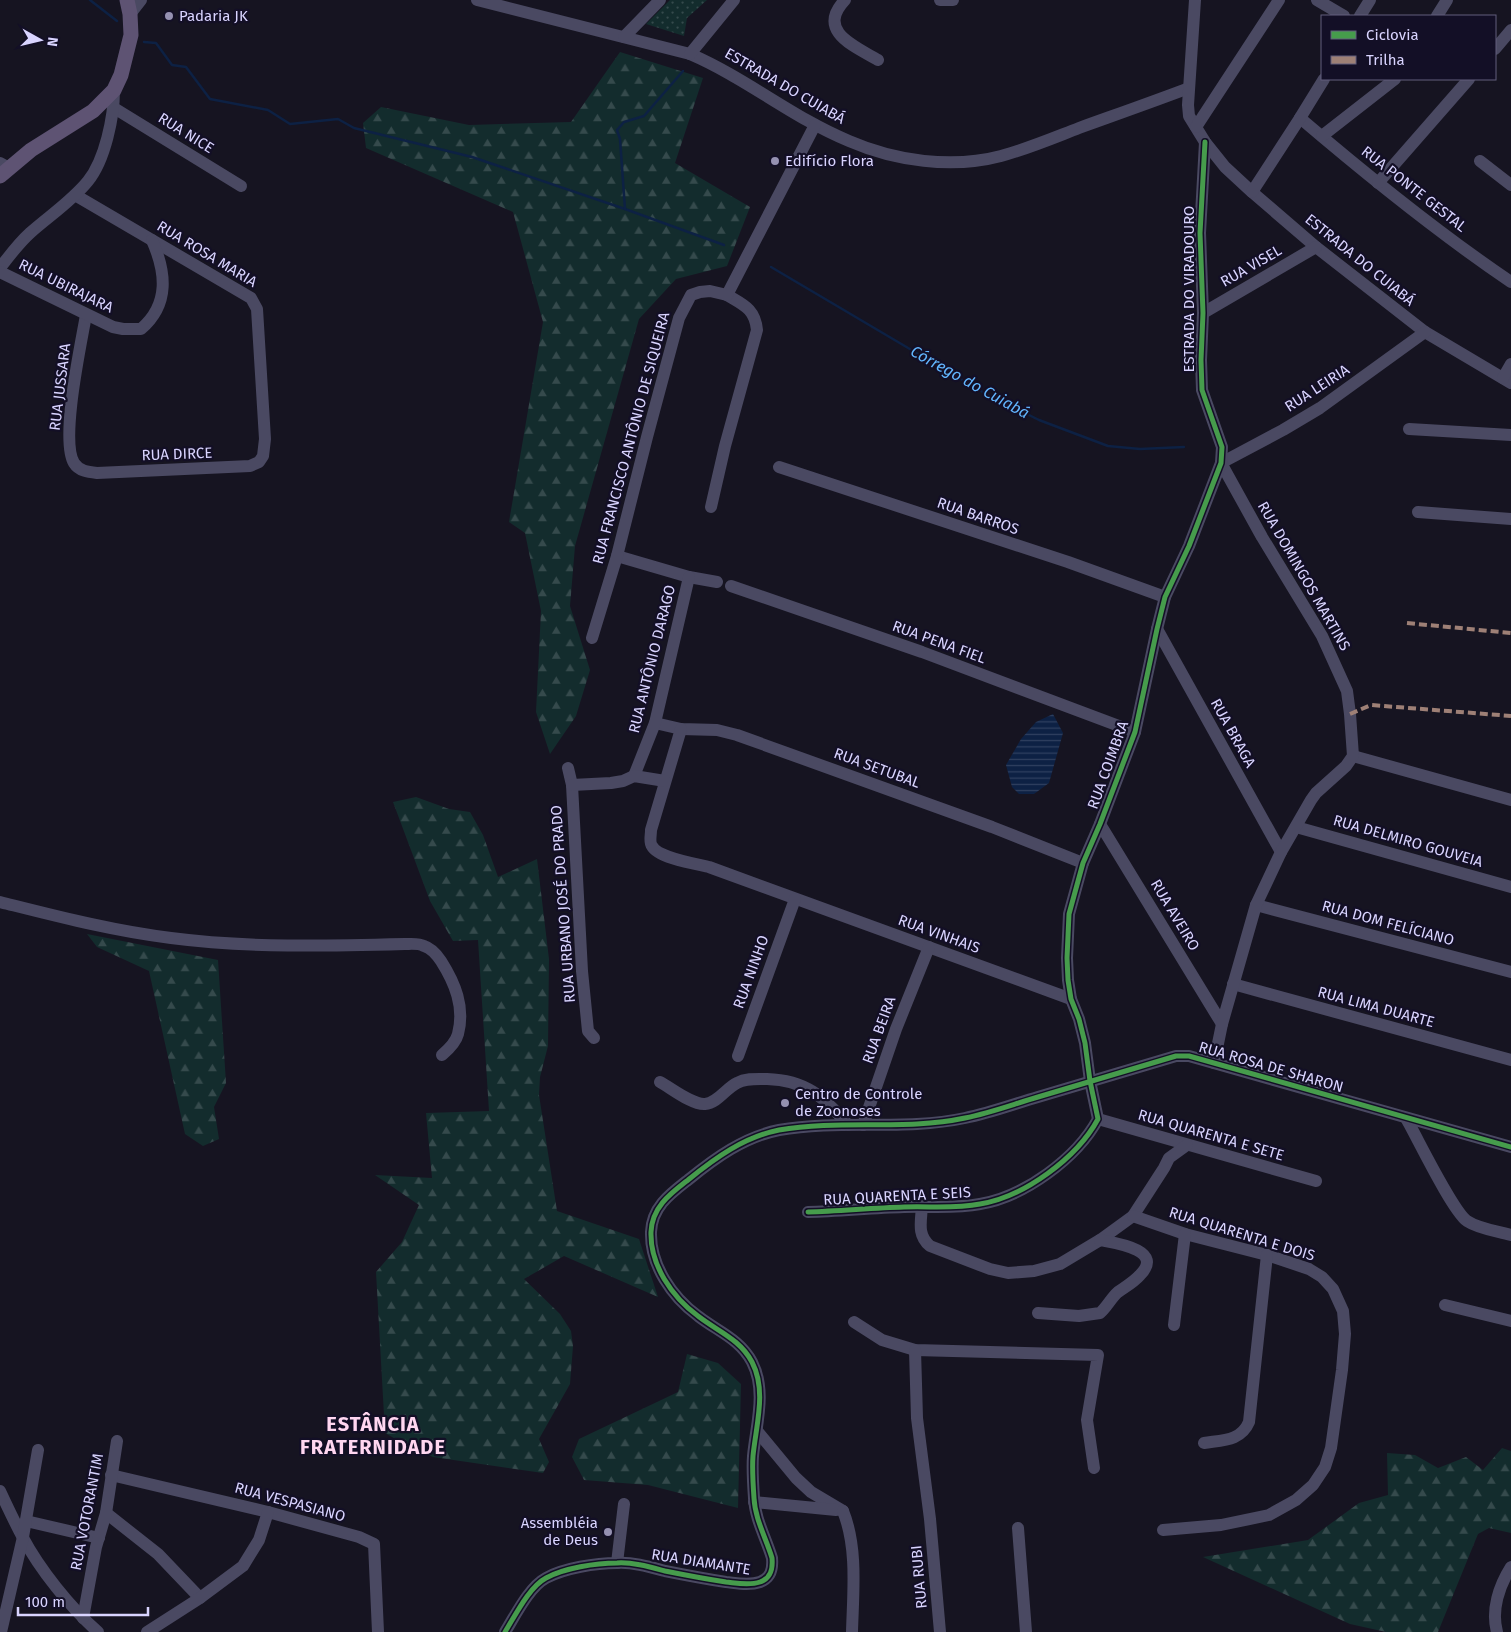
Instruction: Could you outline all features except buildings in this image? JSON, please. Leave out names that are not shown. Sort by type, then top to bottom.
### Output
[{"type":"main road","points":[[3,169],[92,111],[114,90],[121,74],[131,35],[129,7]]},
{"type":"street","points":[[129,7],[141,0]]},
{"type":"street","name":"ESTRADA DO CUIABÁ","points":[[477,0],[690,54],[711,63],[815,125],[850,142],[880,152],[913,159],[938,162],[968,162],[1000,157],[1189,88]]},
{"type":"street","points":[[624,37],[660,0]]},
{"type":"street","points":[[690,54],[734,0]]},
{"type":"street","points":[[846,0],[839,6],[834,26],[839,34],[848,42],[878,60]]},
{"type":"street","points":[[940,0],[953,0]]},
{"type":"street","points":[[1195,0],[1188,105],[1189,116],[1205,142]]},
{"type":"street","points":[[1196,127],[1279,0]]},
{"type":"street","points":[[1317,0],[1342,15]]},
{"type":"street","points":[[1361,15],[1370,0]]},
{"type":"street","points":[[1438,15],[1447,0]]},
{"type":"street","points":[[1496,48],[1511,30]]},
{"type":"street","points":[[1252,192],[1323,80]]},
{"type":"street","points":[[1322,136],[1394,80]]},
{"type":"street","points":[[1378,183],[1468,80]]},
{"type":"street","points":[[0,268],[30,234],[75,195],[88,181],[100,158],[114,108],[114,90]]},
{"type":"street","name":"RUA NICE","points":[[114,108],[241,186]]},
{"type":"street","name":"RUA PONTE GESTAL","points":[[1300,118],[1378,183],[1473,256],[1511,282]]},
{"type":"street","points":[[711,507],[756,330],[756,320],[752,313],[744,305],[727,295],[815,125]]},
{"type":"street","name":"ESTRADA DO CUIABÁ","points":[[1205,142],[1226,167],[1252,192],[1316,247],[1425,332],[1507,380]]},
{"type":"street","name":"ESTRADA DO VIRADOURO","points":[[1205,142],[1200,232],[1203,313],[1202,390],[1222,447],[1221,463]]},
{"type":"street","points":[[1480,161],[1511,185]]},
{"type":"street","name":"RUA ROSA MARIA","points":[[75,195],[251,298],[255,303],[265,439]]},
{"type":"street","name":"RUA UBIRAJARA","points":[[0,272],[113,327],[141,329],[156,313],[161,301],[163,286],[159,255],[152,240]]},
{"type":"street","name":"RUA VISEL","points":[[1203,313],[1316,247]]},
{"type":"street","name":"RUA FRANCISCO ANTÔNIO DE SIQUEIRA","points":[[592,638],[617,556],[646,437],[682,311],[692,295],[700,292],[710,291],[727,295]]},
{"type":"street","name":"RUA JUSSARA","points":[[74,463],[70,454],[69,429],[86,315]]},
{"type":"street","name":"RUA LEIRIA","points":[[1221,463],[1320,408],[1425,332]]},
{"type":"street","points":[[1507,380],[1511,364]]},
{"type":"street","points":[[1408,429],[1511,435]]},
{"type":"street","name":"RUA DIRCE","points":[[74,463],[78,468],[86,472],[97,473],[250,466],[259,462],[263,456],[265,439]]},
{"type":"street","name":"RUA COIMBRA","points":[[1090,1081],[1081,1027],[1071,999],[1068,980],[1067,958],[1070,914],[1083,863],[1100,824],[1134,732],[1165,597],[1189,546],[1221,463]]},
{"type":"street","name":"RUA DOMINGOS MARTINS","points":[[1221,463],[1262,537],[1322,636],[1339,671],[1346,691],[1350,714],[1353,756]]},
{"type":"street","name":"RUA BARROS","points":[[779,467],[1068,562],[1165,597]]},
{"type":"street","points":[[1418,512],[1511,518]]},
{"type":"street","points":[[617,556],[689,577],[717,582]]},
{"type":"street","name":"RUA ANTÔNIO DARAGO","points":[[634,776],[656,723],[689,577]]},
{"type":"street","name":"RUA PENA FIEL","points":[[731,586],[922,652],[1134,732]]},
{"type":"street","name":"RUA BRAGA","points":[[1157,629],[1281,852]]},
{"type":"street","name":"RUA SETUBAL","points":[[656,723],[681,729],[712,730],[737,735],[992,827],[1083,863]]},
{"type":"street","points":[[572,785],[611,783],[623,781],[634,776],[665,781],[681,729]]},
{"type":"street","points":[[1214,1063],[1222,1024],[1256,905],[1281,852],[1316,792],[1346,766],[1353,756],[1511,800]]},
{"type":"street","name":"RUA URBANO JOSÉ DO PRADO","points":[[568,768],[572,785],[582,971],[588,1031],[594,1038]]},
{"type":"street","name":"RUA VINHAIS","points":[[665,781],[651,830],[650,840],[652,847],[656,851],[667,856],[708,867],[1071,999]]},
{"type":"street","name":"RUA AVEIRO","points":[[1100,824],[1222,1024]]},
{"type":"street","name":"RUA DELMIRO GOUVEIA","points":[[1296,827],[1511,887]]},
{"type":"street","name":"RUA NINHO","points":[[738,1056],[795,900]]},
{"type":"street","points":[[0,902],[124,931],[173,938],[277,946],[424,945],[439,958],[448,972],[454,983],[459,1001],[458,1035],[449,1049],[442,1055]]},
{"type":"street","name":"RUA DOM FELÍCIANO","points":[[1256,905],[1511,972]]},
{"type":"street","name":"RUA BEIRA","points":[[863,1125],[896,1029],[929,947]]},
{"type":"street","name":"RUA LIMA DUARTE","points":[[1233,984],[1511,1060]]},
{"type":"street","name":"RUA ROSA DE SHARON","points":[[848,1125],[916,1123],[968,1118],[1176,1056],[1189,1056],[1511,1147]]},
{"type":"street","points":[[660,1082],[691,1100],[704,1104],[710,1103],[733,1084],[740,1081],[754,1078],[793,1082],[807,1087],[822,1098],[848,1125]]},
{"type":"street","points":[[1090,1081],[1098,1119]]},
{"type":"street","points":[[1406,1118],[1455,1207],[1466,1220],[1511,1235]]},
{"type":"street","name":"RUA QUARENTA E SETE","points":[[1098,1119],[1316,1181]]},
{"type":"street","name":"RUA QUARENTA E SEIS","points":[[808,1212],[981,1204],[1005,1197],[1026,1187],[1048,1173],[1079,1145],[1092,1130],[1098,1119]]},
{"type":"street","name":"RUA DIAMANTE","points":[[505,1632],[530,1591],[544,1579],[575,1569],[617,1563],[640,1565],[747,1584],[762,1582],[771,1574],[773,1565],[768,1543],[754,1502],[753,1456],[758,1432],[760,1400],[757,1372],[751,1359],[741,1346],[729,1336],[697,1316],[678,1298],[664,1278],[656,1265],[652,1249],[651,1232],[653,1216],[659,1205],[672,1192],[716,1158],[736,1146],[778,1130],[848,1125]]},
{"type":"street","points":[[1155,1136],[1166,1150],[1168,1158]]},
{"type":"street","points":[[922,1206],[921,1233],[924,1240],[930,1246],[1008,1273],[1034,1272],[1055,1266],[1072,1258],[1133,1216],[1164,1168],[1168,1158],[1187,1145]]},
{"type":"street","name":"RUA QUARENTA E DOIS","points":[[1133,1216],[1185,1234],[1267,1255],[1309,1269],[1322,1277],[1333,1289],[1343,1311],[1345,1334],[1342,1370],[1331,1448],[1325,1467],[1313,1485],[1296,1500],[1269,1515],[1221,1525],[1163,1530]]},
{"type":"street","points":[[1174,1325],[1185,1234]]},
{"type":"street","points":[[1038,1313],[1079,1316],[1100,1313],[1118,1293],[1140,1275],[1146,1266],[1147,1259],[1143,1253],[1120,1244],[1100,1240]]},
{"type":"street","points":[[1204,1443],[1241,1435],[1246,1430],[1249,1422],[1267,1255]]},
{"type":"street","points":[[1445,1305],[1511,1322]]},
{"type":"street","points":[[854,1322],[882,1340],[915,1350],[1098,1355],[1087,1420],[1094,1468]]},
{"type":"street","name":"RUA RUBI","points":[[915,1350],[917,1418],[930,1519],[940,1632]]},
{"type":"street","points":[[758,1432],[810,1492],[843,1511],[850,1537],[853,1575],[852,1632]]},
{"type":"street","name":"RUA VOTORANTIM","points":[[82,1618],[106,1513],[117,1441]]},
{"type":"street","points":[[1,1632],[23,1538],[38,1450]]},
{"type":"street","name":"RUA VESPASIANO","points":[[111,1475],[268,1512],[340,1532],[374,1544],[378,1632]]},
{"type":"street","points":[[0,1492],[23,1538],[48,1575],[82,1618],[98,1632]]},
{"type":"street","points":[[754,1502],[843,1511]]},
{"type":"street","points":[[617,1563],[624,1504]]},
{"type":"street","points":[[147,1632],[200,1598],[243,1566],[259,1540],[268,1512]]},
{"type":"street","points":[[106,1513],[158,1554],[200,1598]]},
{"type":"street","points":[[26,1520],[99,1538]]},
{"type":"street","points":[[1018,1528],[1026,1632]]},
{"type":"street","points":[[1497,1632],[1494,1619],[1504,1594],[1511,1567]]},
{"type":"green space","points":[[670,0],[707,0],[687,18],[684,36],[646,24]]},
{"type":"green space","points":[[620,52],[703,78],[675,163],[750,207],[727,266],[676,279],[639,319],[575,546],[570,606],[590,670],[576,716],[550,754],[536,712],[541,611],[525,533],[509,522],[543,322],[513,212],[366,148],[363,123],[381,107],[469,125],[571,122]]},
{"type":"green space","points":[[416,797],[449,809],[470,812],[483,835],[498,877],[537,859],[549,959],[548,1046],[540,1077],[539,1095],[557,1211],[639,1239],[658,1297],[564,1256],[524,1279],[560,1314],[571,1331],[573,1346],[570,1384],[539,1439],[549,1462],[543,1473],[433,1457],[385,1433],[376,1272],[402,1242],[419,1205],[375,1175],[432,1178],[426,1113],[489,1111],[478,940],[453,941],[430,901],[393,802]]},
{"type":"green space","points":[[87,934],[218,960],[226,1083],[214,1107],[219,1139],[203,1146],[185,1134],[149,971],[97,947]]},
{"type":"green space","points":[[687,1354],[718,1363],[741,1384],[738,1508],[648,1485],[584,1480],[572,1457],[579,1439],[678,1392]]},
{"type":"green space","points":[[1502,1448],[1511,1451],[1511,1533],[1489,1528],[1478,1534],[1438,1632],[1386,1632],[1350,1624],[1203,1557],[1308,1540],[1359,1503],[1388,1495],[1387,1453],[1415,1455],[1438,1468],[1466,1457],[1483,1470]]},
{"type":"water","points":[[1053,714],[1063,733],[1049,783],[1034,794],[1019,794],[1012,787],[1006,765],[1021,739],[1036,722]]},
{"type":"waterway","points":[[90,0],[117,21]]},
{"type":"waterway","points":[[144,42],[156,43],[172,65],[186,67],[210,99],[268,110],[290,124],[338,119],[354,128],[472,157],[724,245]]},
{"type":"waterway","points":[[625,209],[620,139],[617,130],[624,122],[644,116],[683,71]]},
{"type":"waterway","name":"Córrego do Cuiabá","points":[[771,267],[986,394],[1039,420],[1108,446],[1140,449],[1184,447]]},
{"type":"marked path","points":[[1407,623],[1511,633]]},
{"type":"marked path","points":[[1350,714],[1371,705],[1511,716]]},
{"type":"cycle path","points":[[808,1212],[961,1206],[997,1200],[1048,1174],[1077,1148],[1089,1134],[1098,1119],[1085,1043],[1079,1019],[1071,999],[1068,980],[1069,914],[1083,863],[1135,732],[1165,597],[1189,546],[1221,463],[1222,447],[1202,390],[1203,313],[1200,233],[1205,142]]},
{"type":"cycle path","points":[[505,1632],[523,1602],[540,1582],[553,1574],[571,1569],[600,1564],[629,1563],[703,1578],[747,1584],[764,1580],[770,1573],[772,1558],[759,1521],[754,1498],[753,1461],[760,1396],[756,1373],[747,1354],[735,1341],[688,1308],[671,1290],[654,1256],[651,1232],[655,1215],[663,1202],[709,1164],[742,1143],[766,1133],[802,1127],[919,1124],[965,1118],[1176,1056],[1189,1056],[1511,1147]]},
{"type":"place","name":"Padaria JK","points":[[169,16]]},
{"type":"place","name":"Edifício Flora","points":[[775,161]]},
{"type":"place","name":"Centro de Controle de Zoonoses","points":[[785,1103]]},
{"type":"place","name":"Assembléia de Deus","points":[[608,1532]]},
{"type":"district","name":"ESTÂNCIA FRATERNIDADE","points":[[373,1436]]}]
